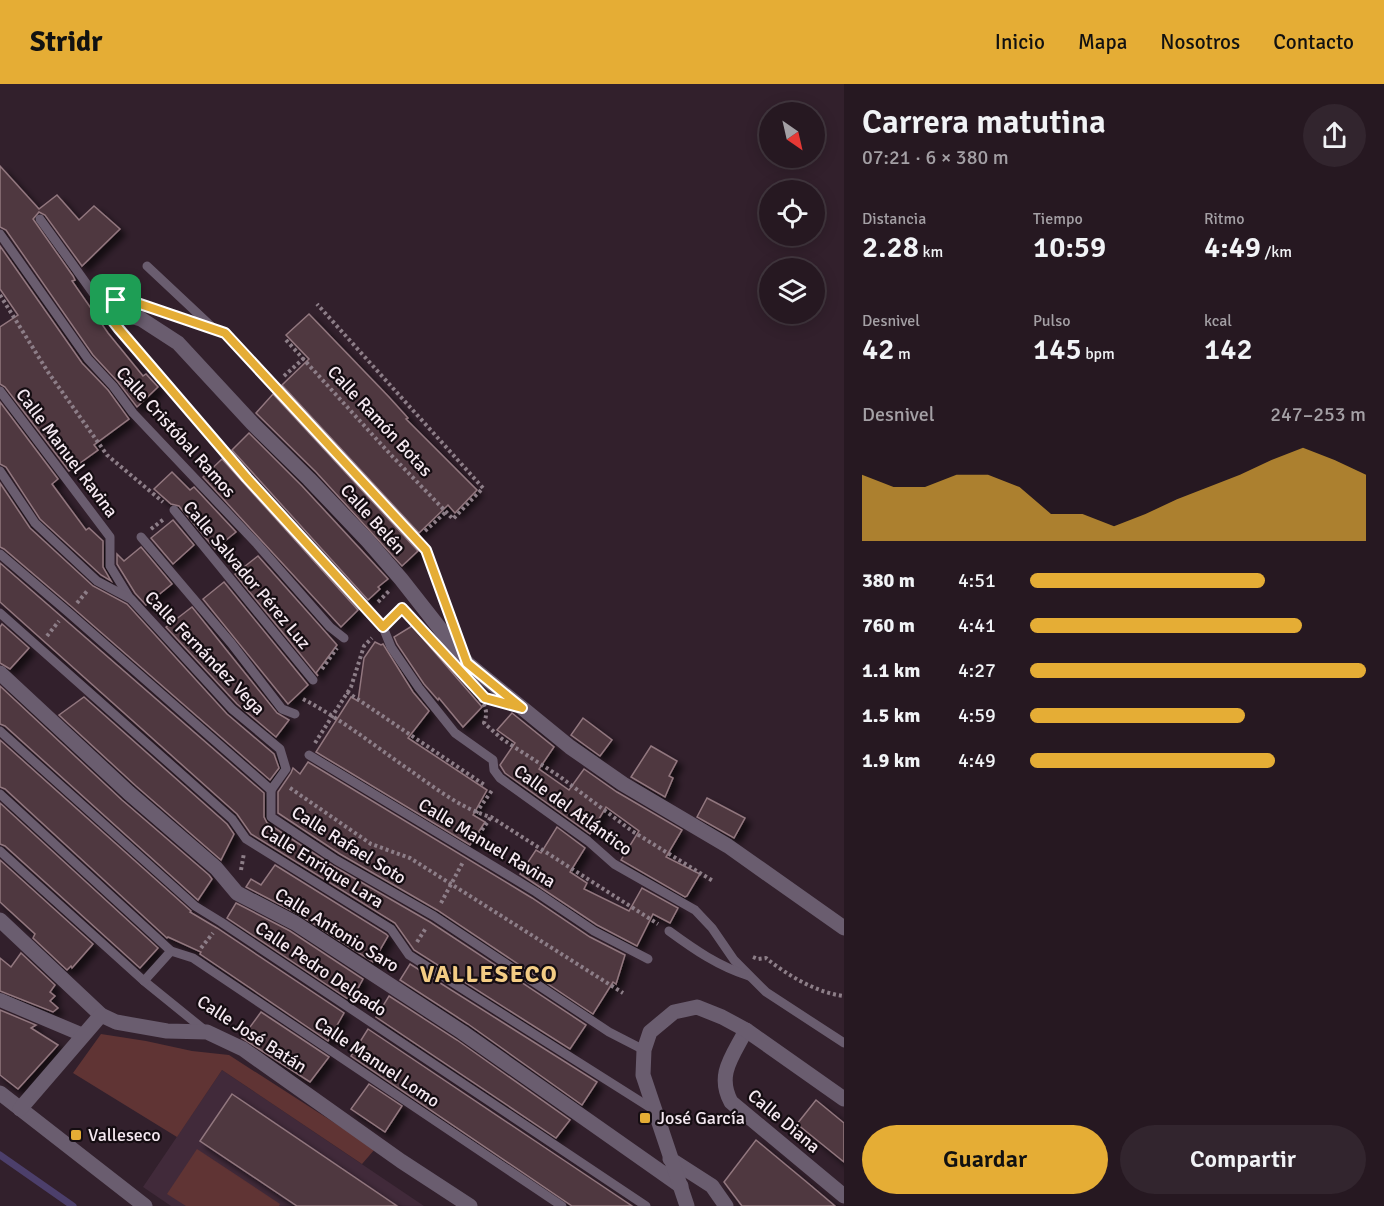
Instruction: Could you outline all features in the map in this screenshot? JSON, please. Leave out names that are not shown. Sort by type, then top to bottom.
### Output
[{"type":"street","name":"Calle Belén","points":[[102,307],[141,320],[178,343],[252,423],[309,479],[401,579],[467,663],[570,747],[623,784],[728,846],[844,928]]},
{"type":"street","name":"Calle Antonio Saro","points":[[0,673],[129,793],[216,868],[237,893],[295,923],[462,1032],[681,1186]]},
{"type":"street","points":[[0,920],[101,1015],[116,1022],[167,1031],[207,1032]]},
{"type":"street","points":[[0,1000],[83,1035]]},
{"type":"street","points":[[687,1206],[644,1075],[644,1050],[650,1032],[674,1012],[697,1007],[722,1017],[746,1030],[844,1099]]},
{"type":"street","points":[[20,1109],[101,1015]]},
{"type":"street","name":"Calle Diana","points":[[746,1030],[724,1074],[725,1091],[731,1102],[844,1196]]},
{"type":"street","name":"Calle José Batán","points":[[207,1032],[243,1049],[401,1161],[470,1206]]},
{"type":"street","points":[[0,1093],[145,1206]]},
{"type":"street","points":[[670,1159],[712,1186],[726,1206]]},
{"type":"lane","name":"Calle del Atlántico","points":[[40,219],[119,329],[222,450],[370,610],[383,627],[391,647],[419,688],[455,733],[493,760],[494,770],[500,778],[588,841],[614,864],[696,910],[723,943]]},
{"type":"lane","name":"Calle Cristóbal Ramos","points":[[0,234],[88,359],[134,413],[257,544],[330,627],[344,638]]},
{"type":"lane","points":[[147,266],[216,330]]},
{"type":"lane","points":[[102,307],[116,300],[137,303],[225,333],[426,550],[467,663]]},
{"type":"lane","name":"Calle Manuel Ravina","points":[[0,391],[110,537],[110,566],[131,599]]},
{"type":"lane","name":"Calle Fernández Vega","points":[[0,471],[34,523],[97,581],[131,599],[232,709],[280,749],[286,769],[271,790]]},
{"type":"lane","name":"Calle Salvador Pérez Luz","points":[[174,510],[313,680]]},
{"type":"lane","points":[[141,537],[231,643],[282,709],[295,714]]},
{"type":"lane","points":[[0,554],[271,790]]},
{"type":"lane","name":"Calle Enrique Lara","points":[[0,613],[232,819],[246,839],[392,929],[409,955],[654,1110]]},
{"type":"lane","name":"Calle Pedro Delgado","points":[[0,731],[195,906],[221,921],[646,1206]]},
{"type":"lane","name":"Calle Manuel Ravina","points":[[309,755],[536,892],[594,930],[648,959]]},
{"type":"lane","name":"Calle Rafael Soto","points":[[271,790],[271,817],[336,860],[434,916],[609,1032],[644,1050]]},
{"type":"lane","name":"Calle Manuel Lomo","points":[[0,794],[171,951],[193,958],[562,1206]]},
{"type":"lane","name":"Calle José Batán","points":[[0,851],[144,981],[207,1032]]},
{"type":"lane","points":[[669,931],[702,956],[728,969],[752,977]]},
{"type":"lane","points":[[723,943],[734,960],[766,992],[844,1044]]},
{"type":"lane","points":[[144,981],[171,951]]},
{"type":"path","name":"Calle Salvador Pérez Luz","points":[[0,295],[48,372],[107,455],[174,510]]},
{"type":"path","name":"Calle Ramón Botas","points":[[286,340],[453,519],[483,488],[317,304]]},
{"type":"path","points":[[416,538],[447,511]]},
{"type":"path","points":[[370,610],[401,579]]},
{"type":"path","points":[[309,755],[348,692],[364,646],[383,627]]},
{"type":"path","points":[[348,692],[492,790]]},
{"type":"path","points":[[485,698],[478,694],[485,705],[487,716],[484,723],[502,739],[559,776],[632,831],[713,880]]},
{"type":"path","points":[[302,699],[332,715],[428,783],[476,813],[491,817],[669,931]]},
{"type":"path","points":[[293,782],[289,788],[371,844],[411,858],[623,993]]},
{"type":"path","points":[[468,852],[491,817]]},
{"type":"path","points":[[237,893],[246,839]]},
{"type":"path","points":[[193,958],[221,921]]},
{"type":"path","points":[[723,943],[758,959],[766,958],[807,983],[832,994],[844,996]]},
{"type":"shaded area","points":[[101,1034],[192,1051],[229,1055],[375,1149],[362,1164],[222,1070],[177,1137],[73,1073]]},
{"type":"shaded area","points":[[222,1070],[424,1206],[171,1206],[143,1187]]},
{"type":"shaded area","points":[[197,1149],[280,1204],[279,1206],[186,1206],[167,1194]]},
{"type":"building","points":[[0,166],[39,209],[57,195],[79,220],[94,206],[120,229],[82,266],[45,215],[39,212],[33,219],[73,276],[75,280],[72,281],[108,333],[143,376],[146,374],[158,387],[137,407],[93,355],[6,230],[0,227]]},
{"type":"building","points":[[0,246],[82,363],[108,390],[129,419],[94,445],[98,450],[69,471],[5,387],[0,384],[0,327],[18,315],[0,289]]},
{"type":"building","points":[[309,314],[389,397],[408,418],[406,419],[477,490],[455,513],[448,505],[419,533],[282,385],[309,359],[286,335]]},
{"type":"building","points":[[273,394],[418,551],[402,566],[316,472],[256,413]]},
{"type":"building","points":[[0,402],[58,479],[52,484],[86,530],[89,528],[103,541],[103,567],[111,581],[101,575],[40,519],[6,467],[0,464]]},
{"type":"building","points":[[249,433],[302,486],[388,579],[368,600],[232,450]]},
{"type":"building","points":[[222,459],[358,610],[341,627],[203,477]]},
{"type":"building","points":[[172,472],[190,490],[194,487],[236,532],[215,549],[179,506],[171,504],[154,489]]},
{"type":"building","points":[[0,483],[30,528],[93,586],[127,604],[227,714],[274,754],[279,768],[270,780],[0,547]]},
{"type":"building","points":[[173,520],[194,545],[173,564],[151,538]]},
{"type":"building","points":[[141,547],[172,584],[146,605],[135,593],[117,564],[117,554],[124,561]]},
{"type":"building","points":[[258,556],[337,645],[316,673],[318,676],[235,574]]},
{"type":"building","points":[[0,563],[264,793],[264,817],[267,823],[333,866],[430,922],[586,1025],[570,1049],[414,950],[395,923],[251,834],[237,814],[0,602]]},
{"type":"building","points":[[224,582],[308,685],[288,704],[203,599]]},
{"type":"building","points":[[192,607],[277,713],[289,720],[276,737],[237,704],[166,627]]},
{"type":"building","points":[[2,624],[29,648],[10,669],[0,663],[0,627]]},
{"type":"building","points":[[412,626],[482,707],[463,727],[424,684],[397,644],[394,637]]},
{"type":"building","points":[[375,642],[383,644],[413,692],[429,711],[408,738],[487,790],[473,815],[485,822],[470,845],[316,752],[351,697],[358,701],[364,658]]},
{"type":"building","points":[[0,686],[122,800],[209,875],[212,879],[198,900],[5,726],[0,724]]},
{"type":"building","points":[[84,697],[227,824],[234,834],[221,860],[59,715]]},
{"type":"building","points":[[512,713],[554,747],[539,769],[569,790],[584,769],[617,792],[682,830],[666,857],[700,874],[687,896],[685,897],[621,860],[639,831],[606,807],[590,834],[505,773],[500,765],[515,743],[497,730]]},
{"type":"building","points":[[583,718],[612,740],[600,756],[571,735]]},
{"type":"building","points":[[0,740],[190,912],[344,1013],[328,1041],[200,954],[201,952],[167,938],[5,789],[0,787]]},
{"type":"building","points":[[651,746],[677,761],[669,776],[673,778],[665,797],[631,777]]},
{"type":"building","points":[[308,762],[532,898],[590,937],[625,955],[616,984],[613,982],[593,1014],[437,910],[340,854],[278,813],[278,792],[293,768],[300,774]]},
{"type":"building","points":[[707,798],[745,818],[734,838],[697,817]]},
{"type":"building","points":[[0,803],[158,948],[140,968],[5,846],[0,844]]},
{"type":"building","points":[[557,827],[585,848],[570,872],[587,883],[584,889],[629,911],[642,888],[678,908],[670,923],[653,914],[637,946],[597,925],[520,874],[536,850],[541,853]]},
{"type":"building","points":[[0,860],[93,944],[72,968],[71,966],[67,970],[33,938],[35,934],[0,902]]},
{"type":"building","points":[[275,865],[386,934],[388,936],[373,962],[300,915],[246,887],[251,879],[261,885]]},
{"type":"building","points":[[236,903],[290,931],[363,979],[351,1001],[227,918]]},
{"type":"building","points":[[21,953],[55,985],[50,992],[55,996],[50,1001],[58,1008],[53,1012],[0,991],[0,958],[11,967]]},
{"type":"building","points":[[410,964],[597,1082],[582,1105],[468,1024],[400,980]]},
{"type":"building","points":[[389,996],[457,1040],[570,1120],[556,1138],[376,1017]]},
{"type":"building","points":[[0,1010],[36,1025],[31,1028],[58,1045],[18,1089],[0,1075]]},
{"type":"building","points":[[261,1012],[329,1057],[310,1082],[242,1038]]},
{"type":"building","points":[[368,1029],[632,1206],[572,1206],[351,1056]]},
{"type":"building","points":[[369,1084],[402,1106],[385,1132],[351,1109]]},
{"type":"building","points":[[232,1094],[397,1206],[297,1206],[200,1141]]},
{"type":"building","points":[[816,1100],[844,1123],[844,1162],[797,1124]]},
{"type":"building","points":[[756,1140],[835,1206],[742,1206],[724,1182]]},
{"type":"waterway","points":[[0,1155],[73,1206]]},
{"type":"place","name":"José García","points":[[645,1118]]},
{"type":"place","name":"Valleseco","points":[[76,1135]]},
{"type":"district","name":"VALLESECO","points":[[489,974]]},
{"type":"route","points":[[116,300],[137,303],[225,333],[426,550],[467,663],[522,708],[485,698],[402,608],[383,627],[370,610],[222,450],[119,329],[102,307],[116,300]]}]
